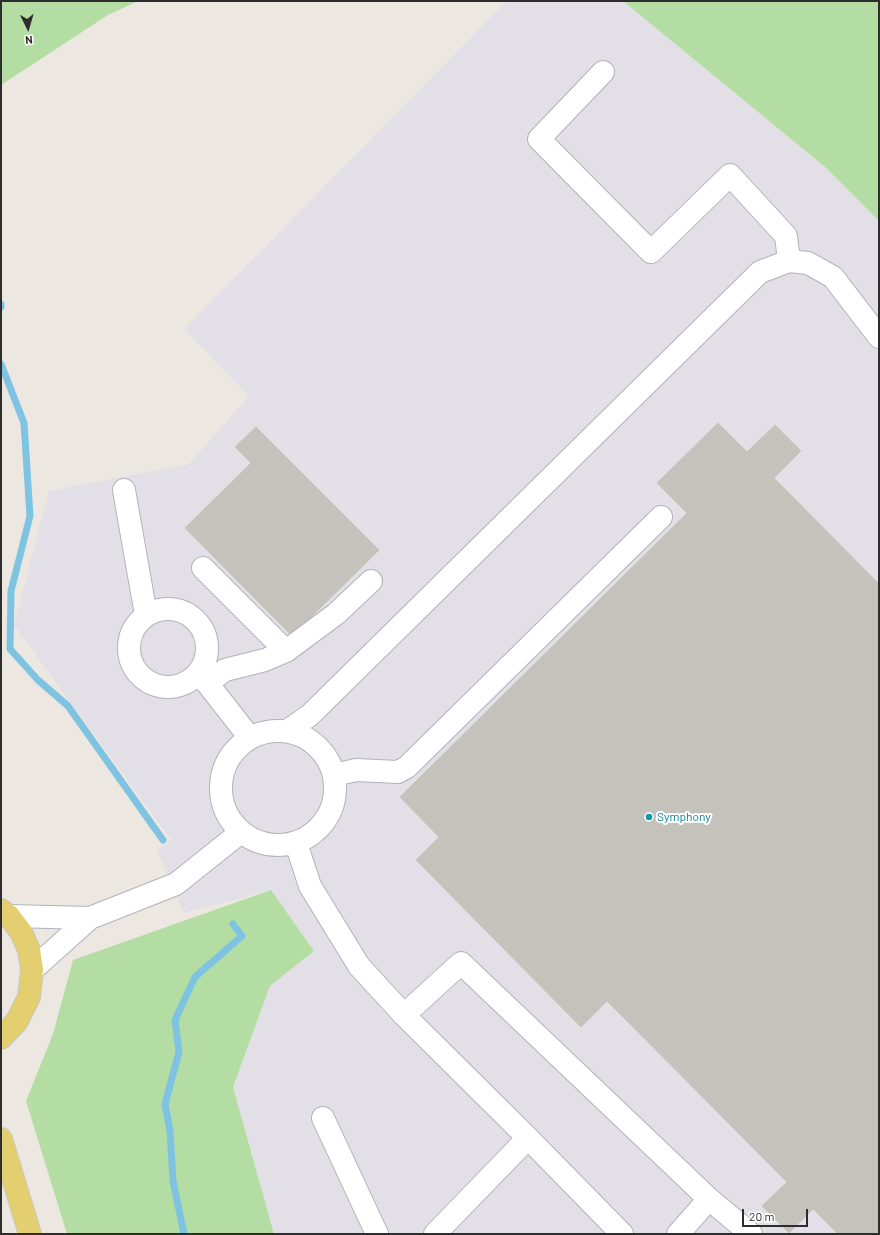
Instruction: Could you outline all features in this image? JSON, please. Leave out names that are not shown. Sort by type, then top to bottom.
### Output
[{"type":"main road","points":[[1,1038],[17,1021],[29,997],[32,970],[29,950],[21,932],[5,913]]},
{"type":"main road","points":[[1,1139],[30,1234]]},
{"type":"street","points":[[603,72],[539,139],[651,252],[730,175],[786,236],[789,261]]},
{"type":"street","points":[[287,732],[310,715],[760,272],[789,261],[808,264],[833,277],[879,338]]},
{"type":"street","points":[[124,490],[146,615]]},
{"type":"street","points":[[334,774],[356,770],[398,772],[407,767],[661,517]]},
{"type":"street","points":[[203,568],[286,651]]},
{"type":"street","points":[[250,738],[202,679],[207,648],[205,634],[198,622],[187,614],[173,609],[159,610],[146,615],[137,623],[131,634],[128,646],[129,658],[134,669],[142,679],[153,685],[164,688],[177,687],[188,682],[202,679],[225,670],[266,660],[286,651],[336,614],[371,581]]},
{"type":"street","points":[[268,732],[287,732],[303,737],[317,746],[327,759],[334,774],[335,796],[328,816],[315,832],[296,843],[277,846],[258,842],[241,832],[228,818],[222,801],[220,783],[225,765],[235,749],[250,738],[268,732]]},
{"type":"street","points":[[32,970],[90,918],[176,884],[241,832]]},
{"type":"street","points":[[296,843],[310,886],[359,966],[404,1015],[528,1138],[616,1232]]},
{"type":"street","points":[[5,913],[90,918]]},
{"type":"street","points":[[404,1015],[461,963],[709,1200],[752,1234]]},
{"type":"street","points":[[323,1118],[377,1234]]},
{"type":"street","points":[[435,1234],[528,1138]]},
{"type":"street","points":[[678,1234],[709,1200]]},
{"type":"shaded area","points":[[507,1],[623,1],[825,167],[879,221],[879,1234],[274,1234],[233,1087],[270,986],[314,951],[271,890],[184,913],[157,850],[171,840],[14,625],[49,491],[189,464],[249,396],[184,329]]},
{"type":"green space","points":[[1,1],[138,1],[108,15],[1,85]]},
{"type":"green space","points":[[623,1],[879,1],[879,221],[825,167]]},
{"type":"green space","points":[[271,890],[314,951],[270,986],[233,1087],[274,1234],[67,1234],[26,1101],[53,1034],[73,960]]},
{"type":"building","name":"Symphony","points":[[718,423],[747,452],[775,425],[801,451],[774,478],[879,584],[879,1234],[838,1234],[813,1209],[789,1233],[762,1206],[787,1182],[607,1001],[581,1027],[416,860],[439,837],[400,797],[687,513],[657,483]]},
{"type":"building","points":[[256,427],[379,550],[292,636],[185,528],[251,463],[235,447]]},
{"type":"waterway","points":[[1,364],[24,423],[30,516],[11,591],[10,649],[38,680],[68,706],[163,840]]},
{"type":"waterway","points":[[184,1234],[173,1181],[170,1131],[165,1104],[179,1052],[175,1020],[195,977],[242,936],[233,924]]},
{"type":"place","name":"Symphony","points":[[649,817]]}]
